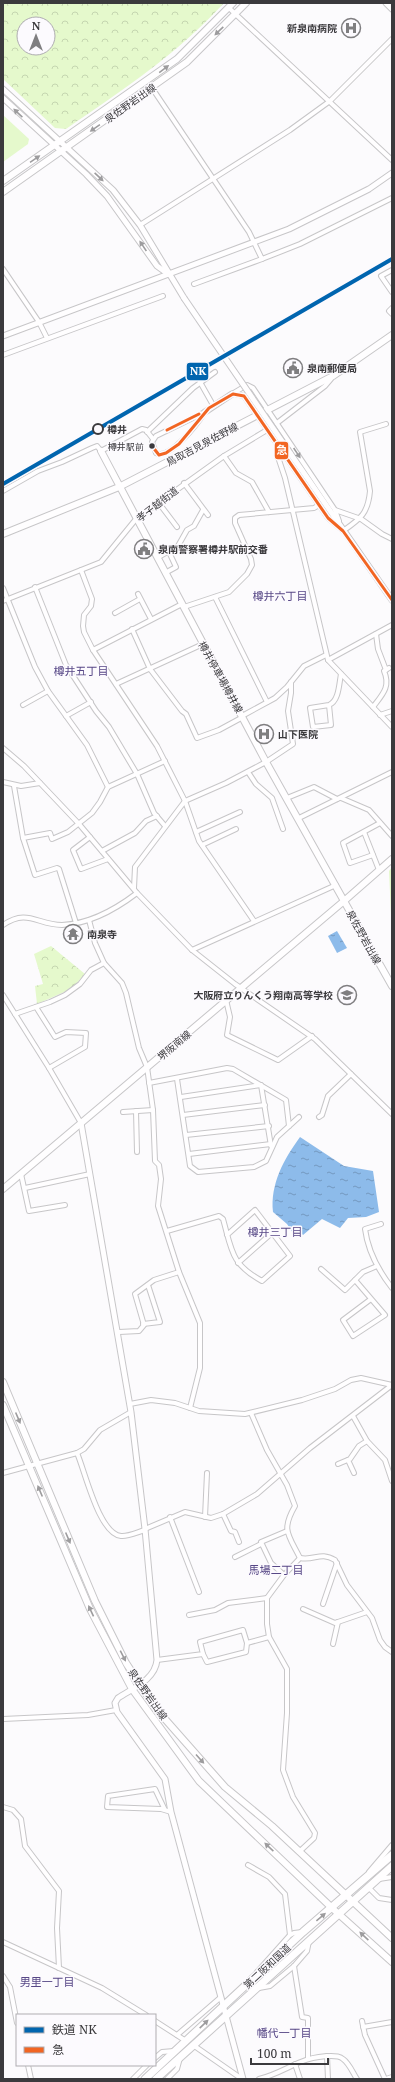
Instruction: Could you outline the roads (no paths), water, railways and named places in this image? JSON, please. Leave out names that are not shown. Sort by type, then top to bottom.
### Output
[{"type":"highway","name":"第二阪和国道","points":[[145,2079],[178,2053],[222,2006],[249,1984],[303,1932],[392,1855]]},
{"type":"highway","name":"第二阪和国道","points":[[189,2043],[225,2017],[392,1866]]},
{"type":"highway","name":"第二阪和国道","points":[[156,2079],[178,2053]]},
{"type":"main road","name":"泉佐野岩出線","points":[[3,192],[187,62],[246,3]]},
{"type":"main road","name":"泉佐野岩出線","points":[[3,181],[177,59],[231,5]]},
{"type":"main road","name":"鳥取吉見泉佐野線","points":[[3,534],[119,487],[333,376],[392,335]]},
{"type":"main road","name":"樽井停車場樽井線","points":[[101,451],[165,574],[243,716],[266,762],[299,818],[344,901]]},
{"type":"main road","name":"泉佐野岩出線","points":[[392,860],[344,901],[392,986]]},
{"type":"main road","name":"堺阪南線","points":[[3,1189],[344,901]]},
{"type":"main road","name":"泉佐野岩出線","points":[[3,1382],[95,1601],[126,1663],[157,1710],[225,1787],[347,1895],[392,1938]]},
{"type":"main road","name":"泉佐野岩出線","points":[[3,1405],[90,1609],[132,1689],[200,1781],[332,1908],[392,1962]]},
{"type":"street","points":[[386,3],[392,9]]},
{"type":"street","points":[[231,5],[236,14],[392,160]]},
{"type":"street","points":[[140,225],[330,102],[392,40]]},
{"type":"street","points":[[152,88],[255,243],[262,259]]},
{"type":"street","points":[[3,89],[113,190],[140,225],[184,298],[343,531],[392,600]]},
{"type":"street","points":[[3,98],[107,196],[157,266],[169,275]]},
{"type":"street","points":[[3,336],[255,243],[309,219],[369,189],[392,173]]},
{"type":"street","points":[[194,284],[300,244],[392,198]]},
{"type":"street","points":[[3,269],[39,322],[47,338]]},
{"type":"street","points":[[392,270],[381,276],[392,292]]},
{"type":"street","points":[[3,355],[163,296]]},
{"type":"street","points":[[392,308],[389,311],[392,314]]},
{"type":"street","points":[[147,432],[200,382],[215,372]]},
{"type":"street","points":[[277,423],[325,386],[333,376]]},
{"type":"street","points":[[200,382],[213,405]]},
{"type":"street","points":[[153,439],[204,412],[244,387],[251,385],[335,510],[343,531]]},
{"type":"street","points":[[244,387],[244,396]]},
{"type":"street","points":[[232,394],[238,393],[244,396],[328,518],[343,531]]},
{"type":"street","points":[[3,491],[38,471],[97,446],[101,451],[142,429],[153,439],[152,446],[156,453],[164,454],[171,451],[199,420],[204,412]]},
{"type":"street","points":[[343,531],[361,519],[367,508],[370,491],[359,434],[363,431],[386,424]]},
{"type":"street","name":"孝子越街道","points":[[5,600],[101,562],[136,519],[184,483],[224,456],[267,430]]},
{"type":"street","points":[[282,452],[278,457],[326,655],[328,660],[392,727]]},
{"type":"street","points":[[224,456],[236,474],[252,482],[269,512]]},
{"type":"street","points":[[184,483],[208,515]]},
{"type":"street","points":[[158,502],[177,527]]},
{"type":"street","points":[[93,650],[132,629],[183,605],[229,592],[247,574],[252,565],[251,559],[235,523],[235,518],[239,515],[314,508],[319,505]]},
{"type":"street","points":[[157,558],[178,546],[187,530],[194,526],[203,510]]},
{"type":"street","points":[[335,510],[361,519],[382,534],[392,539]]},
{"type":"street","points":[[165,574],[176,568],[169,552]]},
{"type":"street","points":[[81,570],[92,599],[91,606],[84,615],[83,626],[93,650],[165,762],[185,801],[202,845],[254,921]]},
{"type":"street","points":[[35,587],[66,665],[96,711],[109,727],[137,774],[157,816],[165,826]]},
{"type":"street","points":[[3,588],[5,600],[35,667],[48,691],[87,745],[108,787]]},
{"type":"street","points":[[138,594],[151,620]]},
{"type":"street","points":[[215,596],[267,702]]},
{"type":"street","points":[[115,612],[140,598]]},
{"type":"street","points":[[328,660],[392,625]]},
{"type":"street","points":[[132,629],[150,669],[182,711],[186,714],[197,738],[219,730],[275,698],[304,666],[326,655]]},
{"type":"street","points":[[373,707],[387,687],[387,679],[384,671],[387,669],[378,649],[376,634]]},
{"type":"street","points":[[116,684],[203,644]]},
{"type":"street","points":[[329,705],[331,725],[312,728],[310,708],[329,705],[336,701],[341,674]]},
{"type":"street","points":[[134,889],[135,866],[185,801],[248,772],[293,744],[288,711],[291,682]]},
{"type":"street","points":[[23,705],[48,691]]},
{"type":"street","points":[[66,716],[91,702]]},
{"type":"street","points":[[380,715],[392,711]]},
{"type":"street","points":[[3,748],[24,766],[79,824],[134,889],[192,950],[242,988],[312,1036],[392,1114]]},
{"type":"street","points":[[23,838],[50,833],[52,839],[68,832],[92,813],[108,787],[165,762]]},
{"type":"street","points":[[248,772],[256,784],[272,798],[283,829]]},
{"type":"street","points":[[299,818],[392,772]]},
{"type":"street","points":[[3,782],[14,786],[40,783]]},
{"type":"street","points":[[14,786],[23,838],[35,875],[57,868],[59,869],[76,923]]},
{"type":"street","points":[[287,798],[314,787],[369,810],[392,836]]},
{"type":"street","points":[[196,832],[240,812]]},
{"type":"street","points":[[102,851],[135,833],[146,821],[157,816]]},
{"type":"street","points":[[373,855],[350,863],[343,843],[380,823]]},
{"type":"street","points":[[202,845],[236,829]]},
{"type":"street","points":[[364,832],[379,870]]},
{"type":"street","points":[[90,837],[73,850],[81,869],[108,859]]},
{"type":"street","points":[[192,950],[336,885]]},
{"type":"street","points":[[3,925],[17,917],[27,917],[52,924],[76,923],[89,920],[123,903],[138,893]]},
{"type":"street","points":[[89,920],[95,943],[104,963],[124,988],[139,1048],[147,1067],[153,1110],[155,1161],[159,1165],[161,1179],[158,1206],[179,1272],[200,1323],[200,1368],[190,1408]]},
{"type":"street","points":[[15,1014],[65,995],[80,984],[91,970],[104,963]]},
{"type":"street","points":[[3,995],[49,1068],[81,1123],[119,1332],[130,1404],[145,1529],[157,1660],[154,1672],[118,1698],[115,1703],[116,1710],[165,1779],[171,1812],[242,2079]]},
{"type":"street","points":[[226,1000],[230,1017],[227,1035],[278,1060],[312,1036]]},
{"type":"street","points":[[36,1007],[55,1038],[66,1032],[86,1033],[85,1047],[49,1068]]},
{"type":"street","points":[[149,1083],[178,1079],[227,1068],[238,1071],[286,1100],[289,1126]]},
{"type":"street","points":[[319,1117],[322,1115],[328,1096],[351,1074]]},
{"type":"street","points":[[178,1079],[190,1166],[198,1172],[254,1167],[266,1161],[271,1146],[277,1137],[299,1117]]},
{"type":"street","points":[[181,1097],[261,1085]]},
{"type":"street","points":[[261,1085],[271,1146]]},
{"type":"street","points":[[184,1115],[265,1105]]},
{"type":"street","points":[[123,1112],[153,1110]]},
{"type":"street","points":[[136,1111],[137,1152]]},
{"type":"street","points":[[186,1135],[268,1126]]},
{"type":"street","points":[[189,1154],[271,1146]]},
{"type":"street","points":[[21,1174],[29,1211],[65,1205]]},
{"type":"street","points":[[25,1188],[90,1174]]},
{"type":"street","points":[[167,1231],[219,1216],[223,1219],[227,1235],[234,1258],[247,1273],[262,1281],[290,1256],[255,1210],[227,1235]]},
{"type":"street","points":[[382,1224],[365,1229],[367,1246],[377,1266],[392,1288]]},
{"type":"street","points":[[238,1263],[273,1232]]},
{"type":"street","points":[[321,1269],[345,1290],[363,1272],[377,1266]]},
{"type":"street","points":[[119,1332],[139,1331],[143,1324],[135,1294],[154,1280],[179,1272]]},
{"type":"street","points":[[355,1280],[371,1299],[385,1316],[353,1336],[343,1320],[371,1299]]},
{"type":"street","points":[[143,1324],[160,1322],[148,1285]]},
{"type":"street","points":[[130,1404],[150,1400],[175,1403],[199,1411],[251,1413],[302,1400],[335,1389],[351,1380],[361,1378],[392,1385]]},
{"type":"street","points":[[77,1453],[97,1509],[108,1527],[114,1533],[121,1536],[145,1529],[184,1512],[211,1518],[223,1514],[257,1494],[279,1473],[392,1385]]},
{"type":"street","points":[[3,1473],[77,1453],[84,1449],[100,1430],[131,1412]]},
{"type":"street","points":[[251,1413],[279,1473],[287,1484],[295,1506],[287,1522],[287,1531],[300,1558]]},
{"type":"street","points":[[353,1416],[367,1441],[385,1460],[392,1481]]},
{"type":"street","points":[[338,1464],[348,1460],[359,1446],[367,1441]]},
{"type":"street","points":[[348,1460],[354,1473]]},
{"type":"street","points":[[205,1517],[207,1473]]},
{"type":"street","points":[[223,1514],[231,1531],[235,1532],[239,1542]]},
{"type":"street","points":[[170,1517],[199,1592]]},
{"type":"street","points":[[235,1557],[261,1544],[261,1542],[287,1531]]},
{"type":"street","points":[[261,1544],[271,1563],[284,1575]]},
{"type":"street","points":[[300,1558],[308,1559],[324,1555],[338,1562],[347,1585],[372,1618],[380,1640],[392,1652]]},
{"type":"street","points":[[299,1852],[314,1838],[315,1833],[293,1797],[283,1770],[287,1713],[287,1669],[269,1637],[267,1598],[284,1575],[300,1558]]},
{"type":"street","points":[[322,1604],[338,1562]]},
{"type":"street","points":[[189,1615],[215,1610],[228,1603],[267,1598]]},
{"type":"street","points":[[303,1609],[335,1623],[367,1612]]},
{"type":"street","points":[[333,1644],[338,1622]]},
{"type":"street","points":[[243,1630],[247,1643],[246,1652],[207,1662],[203,1654],[200,1642],[243,1630]]},
{"type":"street","points":[[247,1643],[269,1637]]},
{"type":"street","points":[[157,1660],[203,1654]]},
{"type":"street","points":[[3,1719],[88,1715],[116,1710]]},
{"type":"street","points":[[165,1810],[155,1789],[108,1796],[107,1807],[165,1810],[171,1812]]},
{"type":"street","points":[[3,1807],[13,1810],[21,1819],[25,1846],[58,1891],[57,1928],[59,1968]]},
{"type":"street","points":[[364,1879],[375,1863],[392,1844]]},
{"type":"street","points":[[248,1865],[269,1877],[285,1894],[290,1936]]},
{"type":"street","points":[[377,1879],[392,1877]]},
{"type":"street","points":[[368,1887],[379,1898],[392,1900]]},
{"type":"street","points":[[249,1984],[260,1967],[290,1936],[294,1933],[303,1932]]},
{"type":"street","points":[[252,1991],[270,1986],[294,1966],[307,1952],[310,1941]]},
{"type":"street","points":[[3,1942],[117,1996],[144,2014]]},
{"type":"street","points":[[294,1966],[302,2017],[308,2018],[308,2058]]},
{"type":"street","points":[[3,1976],[10,1987],[16,2018]]},
{"type":"street","points":[[177,2036],[221,1997]]},
{"type":"street","points":[[362,2021],[363,2027],[385,2079],[392,2076]]},
{"type":"street","points":[[156,2022],[242,2079]]},
{"type":"street","points":[[363,2027],[392,2022]]},
{"type":"street","points":[[156,2057],[162,2052],[178,2053],[177,2069],[167,2079]]},
{"type":"street","points":[[327,2056],[328,2079]]},
{"type":"street","points":[[259,2079],[308,2058],[327,2056],[340,2057],[344,2059],[357,2079]]},
{"type":"street","points":[[295,2064],[300,2079]]},
{"type":"street","points":[[28,2066],[31,2079]]},
{"type":"street","points":[[133,2079],[147,2066]]},
{"type":"water","points":[[337,931],[347,948],[337,953],[328,936]]},
{"type":"water","points":[[300,1137],[344,1166],[373,1171],[379,1212],[366,1217],[348,1218],[340,1228],[322,1219],[303,1235],[299,1231],[293,1233],[287,1224],[273,1212],[273,1202],[279,1172]]},
{"type":"rail line","name":"NK","points":[[3,484],[392,259]]},
{"type":"place","name":"新泉南病院","points":[[351,28]]},
{"type":"place","name":"泉南郵便局","points":[[293,368]]},
{"type":"place","name":"樽井","points":[[98,429]]},
{"type":"place","name":"樽井駅前","points":[[152,446]]},
{"type":"place","name":"泉南警察署樽井駅前交番","points":[[144,549]]},
{"type":"place","name":"山下医院","points":[[264,734]]},
{"type":"place","name":"南泉寺","points":[[73,934]]},
{"type":"place","name":"大阪府立りんくう翔南高等学校","points":[[347,995]]},
{"type":"district","name":"樽井六丁目","points":[[280,596]]},
{"type":"district","name":"樽井五丁目","points":[[81,671]]},
{"type":"district","name":"樽井三丁目","points":[[275,1232]]},
{"type":"district","name":"馬場二丁目","points":[[276,1570]]},
{"type":"district","name":"男里一丁目","points":[[47,1982]]},
{"type":"district","name":"幡代一丁目","points":[[284,2033]]}]
